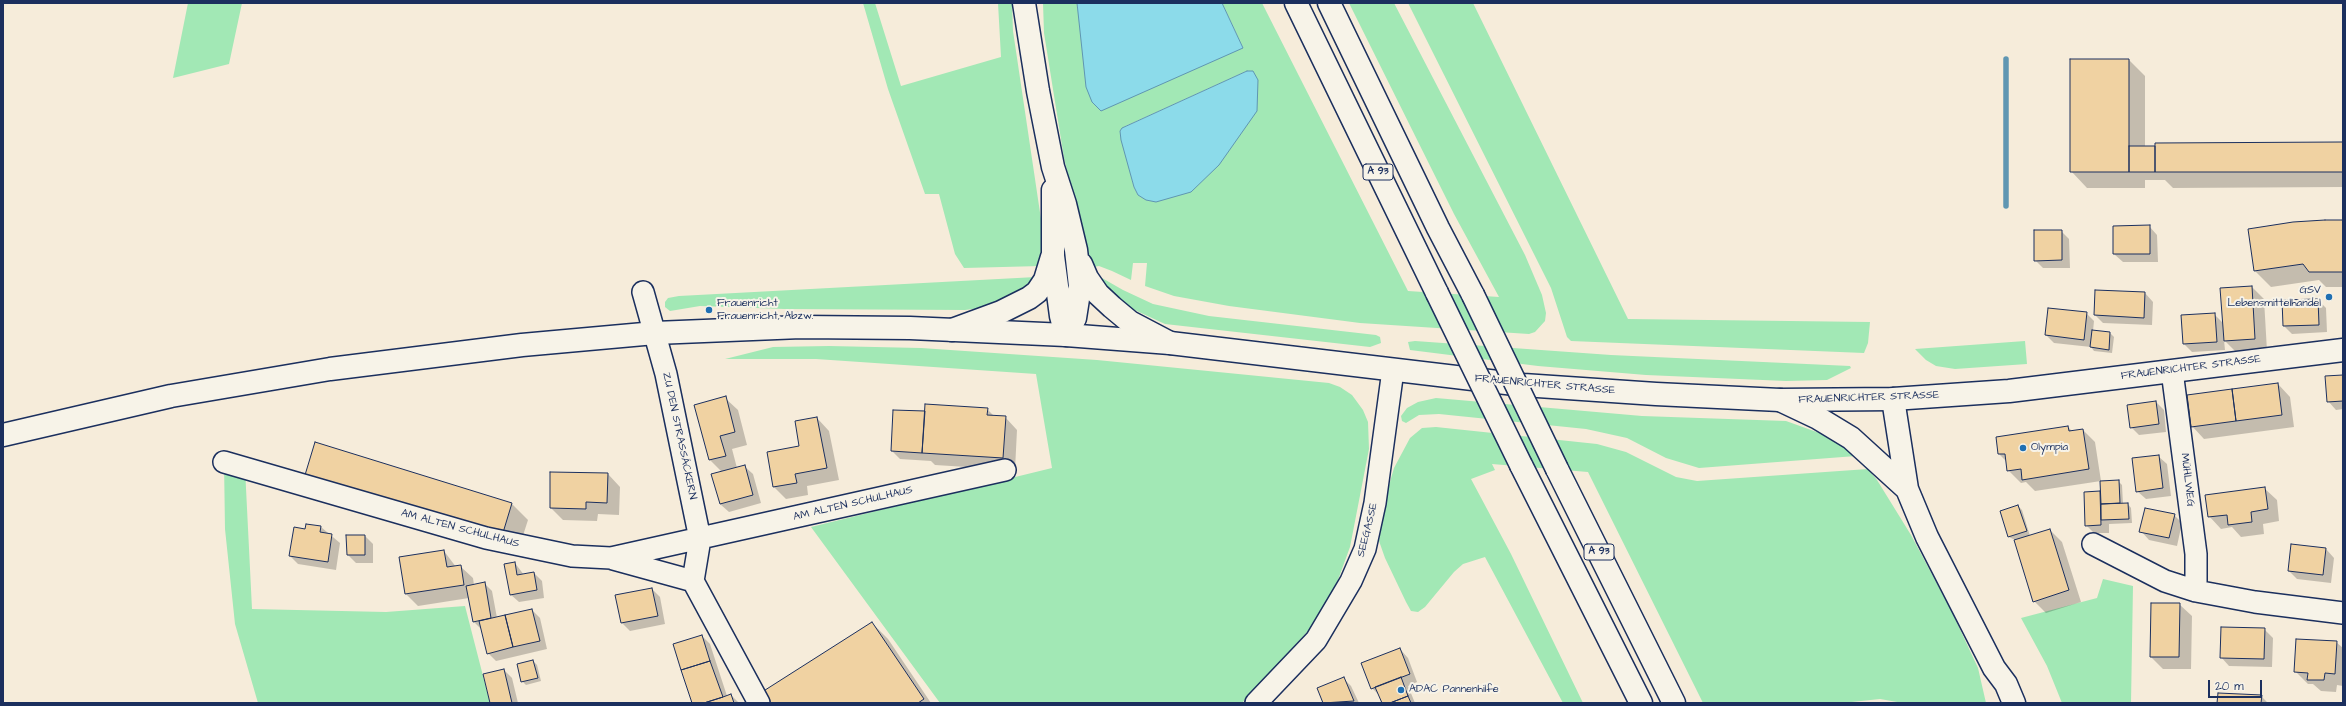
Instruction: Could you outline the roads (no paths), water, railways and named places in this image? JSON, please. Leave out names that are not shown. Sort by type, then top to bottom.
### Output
[{"type":"main road","points":[[1033,3],[1026,13],[1038,91],[1053,167],[1065,204],[1076,250],[1080,286],[1079,303],[1075,318],[1066,335]]},
{"type":"main road","points":[[1288,3],[1319,51]]},
{"type":"main road","name":"A 93","points":[[1296,3],[1521,465],[1641,703]]},
{"type":"main road","name":"A 93","points":[[1329,3],[1438,228],[1473,295],[1557,469],[1641,634],[1674,703]]},
{"type":"main road","points":[[1053,167],[1053,256],[1060,316],[1066,335]]},
{"type":"main road","points":[[1076,250],[1087,278],[1098,294],[1130,322],[1170,343]]},
{"type":"main road","points":[[952,330],[1001,312],[1029,298],[1037,292],[1045,280],[1053,256]]},
{"type":"main road","name":"FRAUENRICHTER STRASSE","points":[[3,435],[170,396],[330,369],[522,345],[655,333],[838,327],[1066,335],[1170,343],[1523,385],[1656,394],[1780,400],[1893,399],[2009,391],[2343,350]]},
{"type":"main road","points":[[1893,399],[1907,489],[1927,537],[1994,668],[2006,684],[2014,703]]},
{"type":"main road","points":[[1780,400],[1818,418],[1851,438],[1907,489]]},
{"type":"main road","points":[[1641,634],[1684,703]]},
{"type":"main road","points":[[1994,668],[1998,703]]},
{"type":"street","name":"ZU DEN STRASSÄCKERN","points":[[643,292],[666,374],[700,539]]},
{"type":"street","name":"SEEGASSE","points":[[1256,703],[1316,640],[1348,588],[1365,549],[1375,503],[1393,370]]},
{"type":"street","name":"MÜHLWEG","points":[[2172,371],[2196,554],[2196,590]]},
{"type":"street","name":"AM ALTEN SCHULHAUS","points":[[224,462],[486,538],[572,556],[610,558],[1005,470]]},
{"type":"street","points":[[700,539],[693,581],[758,703]]},
{"type":"street","points":[[2093,544],[2165,581],[2196,590],[2255,602],[2343,613]]},
{"type":"street","points":[[610,558],[693,581]]},
{"type":"water","points":[[1077,3],[1222,3],[1243,48],[1101,111],[1092,102],[1086,87]]},
{"type":"water","points":[[1247,71],[1253,71],[1258,80],[1257,111],[1219,165],[1191,192],[1156,202],[1146,200],[1138,195],[1134,187],[1121,140],[1120,131],[1122,128]]},
{"type":"waterway","points":[[2006,59],[2006,206]]},
{"type":"place","name":"GSV Lebensmittelhandel","points":[[2329,297]]},
{"type":"place","name":"Frauenricht Frauenricht, Abzw.","points":[[709,310]]},
{"type":"place","name":"Olympia","points":[[2023,448]]},
{"type":"place","name":"ADAC Pannenhilfe","points":[[1401,690]]}]
